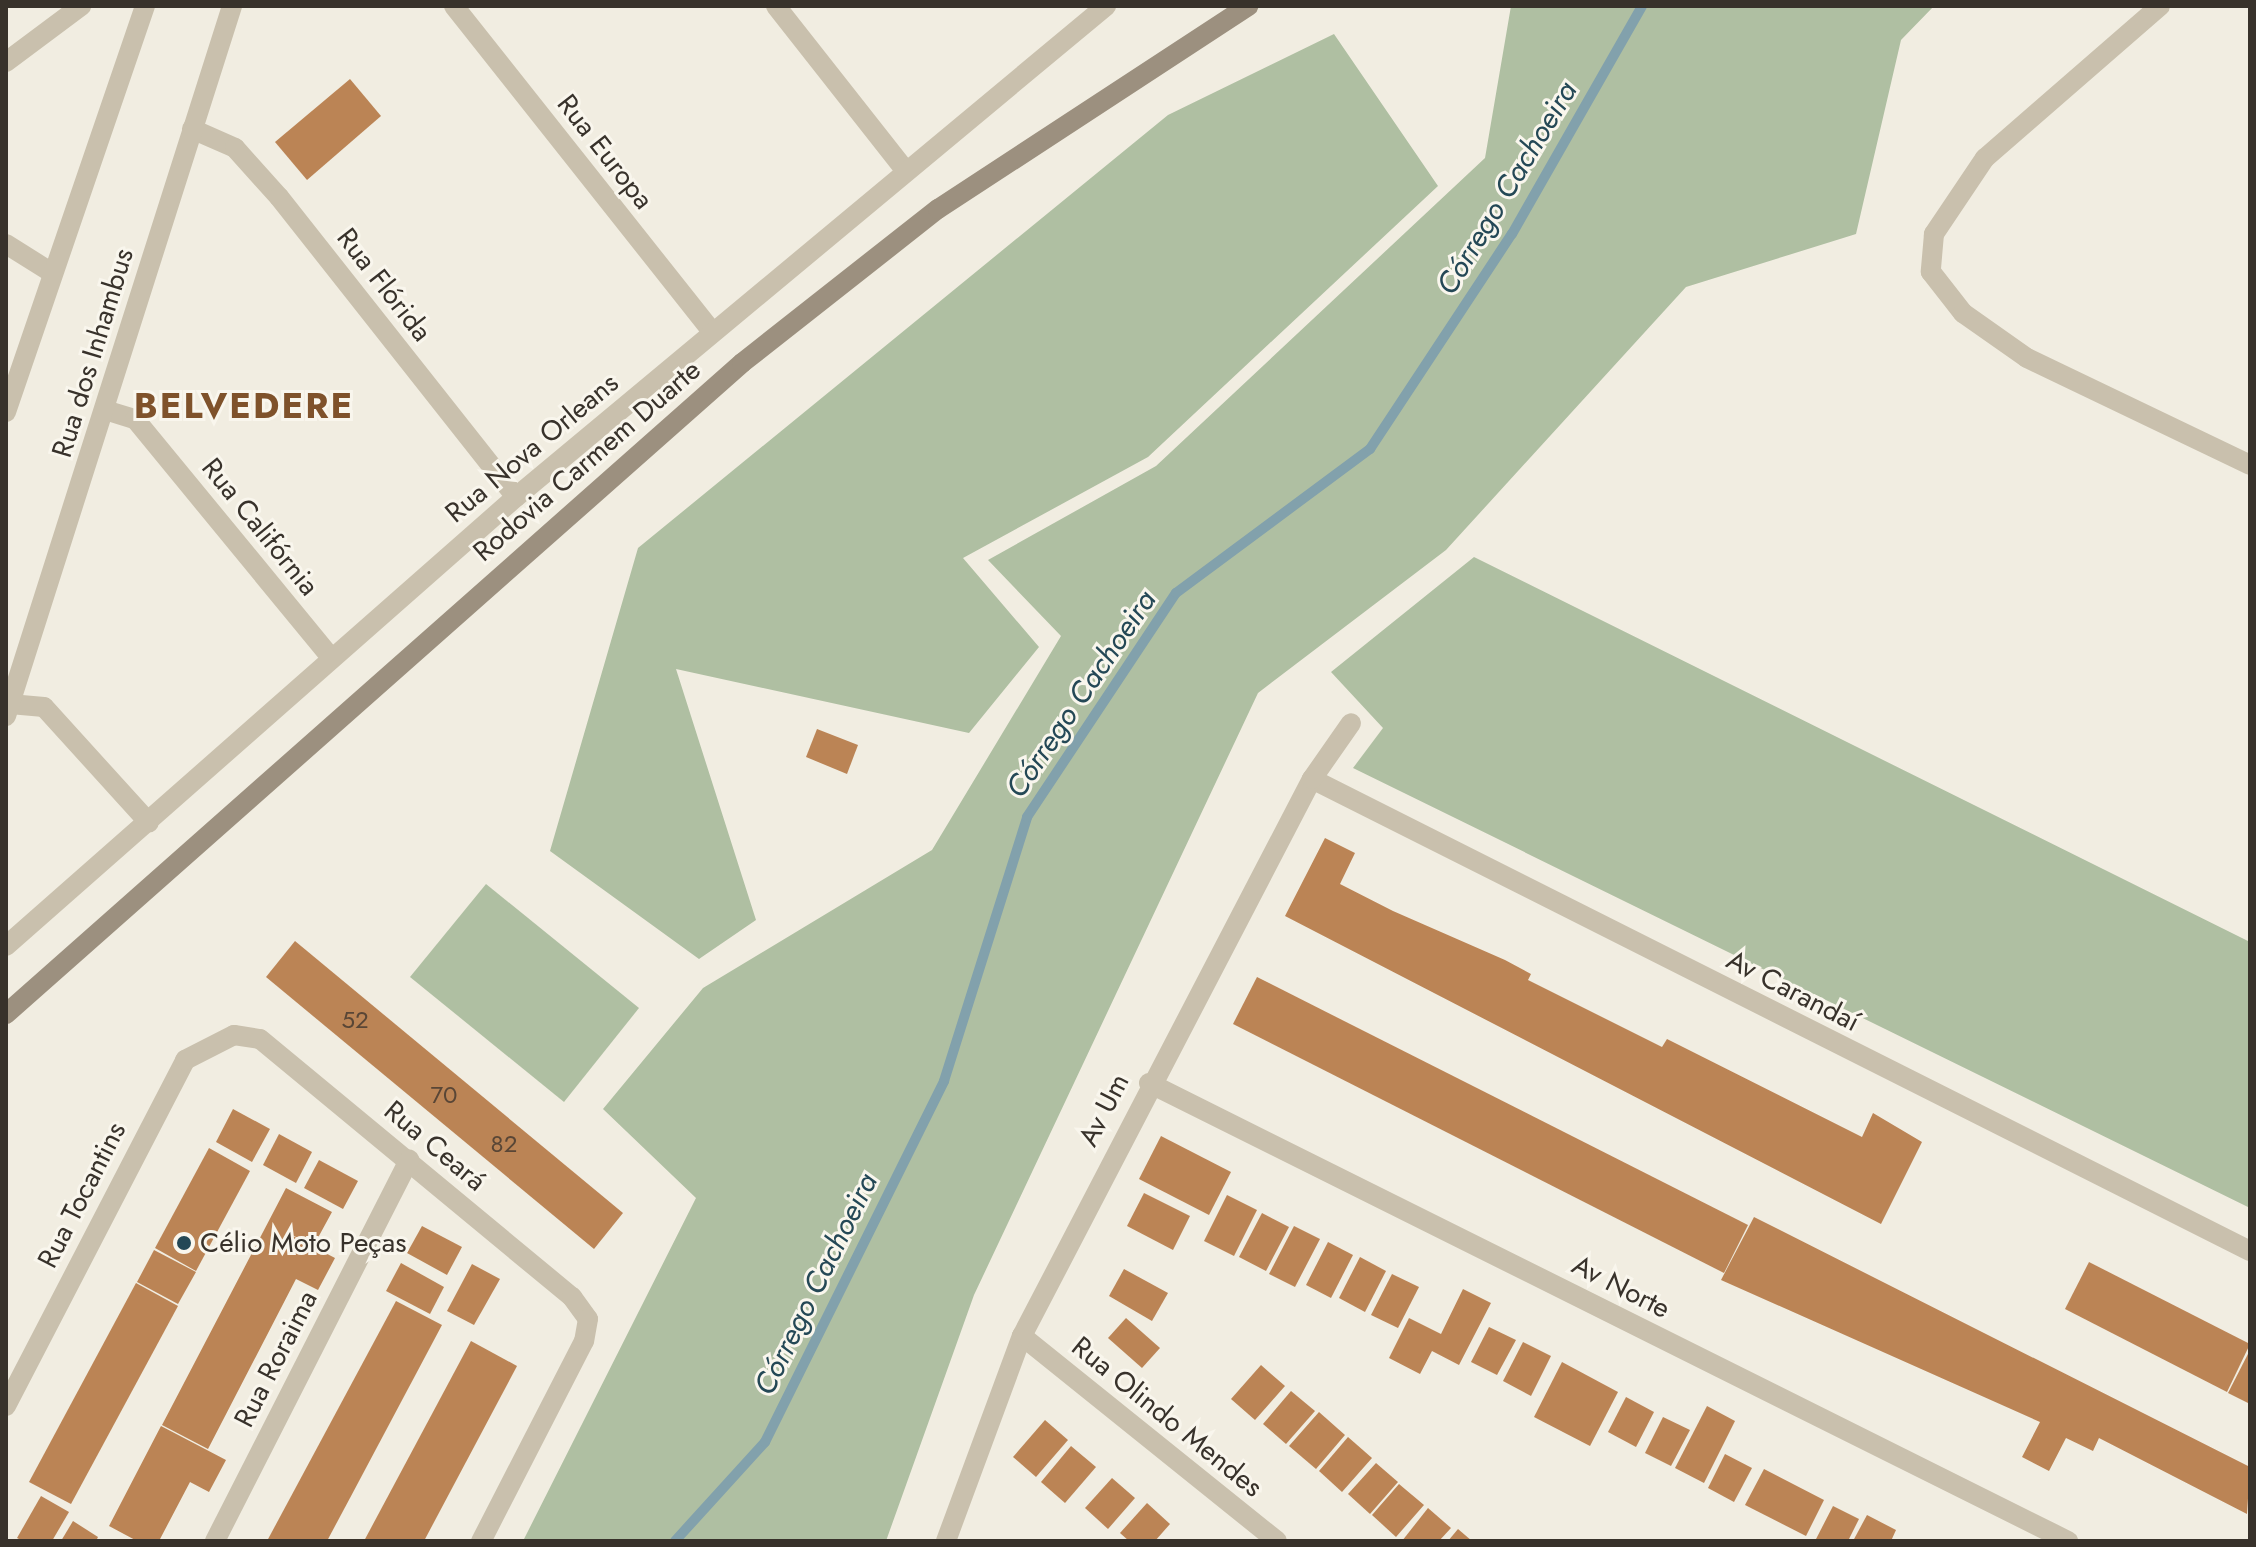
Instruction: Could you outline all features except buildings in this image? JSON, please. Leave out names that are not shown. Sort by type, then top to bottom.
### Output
[{"type":"street","points":[[6,62],[81,6]]},
{"type":"street","points":[[6,412],[49,271],[145,6]]},
{"type":"street","name":"Rua dos Inhambus","points":[[8,710],[232,6]]},
{"type":"street","name":"Rua Europa","points":[[454,6],[712,332]]},
{"type":"street","points":[[776,6],[905,170]]},
{"type":"street","name":"Rodovia Carmem Duarte","points":[[6,1014],[742,363],[938,209],[1248,6]]},
{"type":"street","points":[[2160,6],[1985,158],[1934,234],[1931,272],[1963,313],[2027,358],[2250,465]]},
{"type":"street","name":"Rua Nova Orleans","points":[[6,946],[516,497],[1101,7]]},
{"type":"street","name":"Rua Flórida","points":[[192,129],[235,148],[279,197],[516,497]]},
{"type":"street","points":[[6,244],[49,271]]},
{"type":"street","name":"Rua Califórnia","points":[[105,410],[135,419],[331,658]]},
{"type":"street","points":[[8,710],[44,707],[149,823]]},
{"type":"street","name":"Av Um","points":[[946,1541],[1022,1336],[1149,1083],[1312,779],[1351,723]]},
{"type":"street","name":"Av Carandaí","points":[[1312,779],[2250,1251]]},
{"type":"street","name":"Rua Ceará","points":[[234,1035],[260,1039],[572,1297],[588,1319],[584,1341],[481,1541]]},
{"type":"street","name":"Rua Tocantins","points":[[6,1406],[167,1088],[185,1060],[234,1035]]},
{"type":"street","name":"Av Norte","points":[[1149,1083],[2068,1541]]},
{"type":"street","name":"Rua Roraima","points":[[215,1541],[409,1160]]},
{"type":"street","name":"Rua Olindo Mendes","points":[[1022,1336],[1277,1541]]},
{"type":"green space","points":[[1511,6],[1934,6],[1901,40],[1856,234],[1686,287],[1446,550],[1258,693],[974,1295],[886,1541],[523,1541],[696,1198],[603,1109],[703,988],[932,850],[1061,636],[988,560],[1156,466],[1485,158]]},
{"type":"green space","points":[[1334,34],[1438,186],[1148,457],[963,558],[1039,647],[969,733],[676,669],[756,920],[699,959],[550,851],[638,548],[1168,115]]},
{"type":"green space","points":[[1474,557],[2250,942],[2250,1208],[1353,768],[1383,728],[1331,672]]},
{"type":"green space","points":[[486,884],[639,1008],[564,1102],[410,977]]},
{"type":"waterway","name":"Córrego Cachoeira","points":[[675,1541],[765,1442],[944,1081],[1027,817],[1176,593],[1370,449],[1512,234],[1642,6]]},
{"type":"place","name":"Célio Moto Peças","points":[[184,1243]]},
{"type":"district","name":"BELVEDERE","points":[[244,406]]}]
